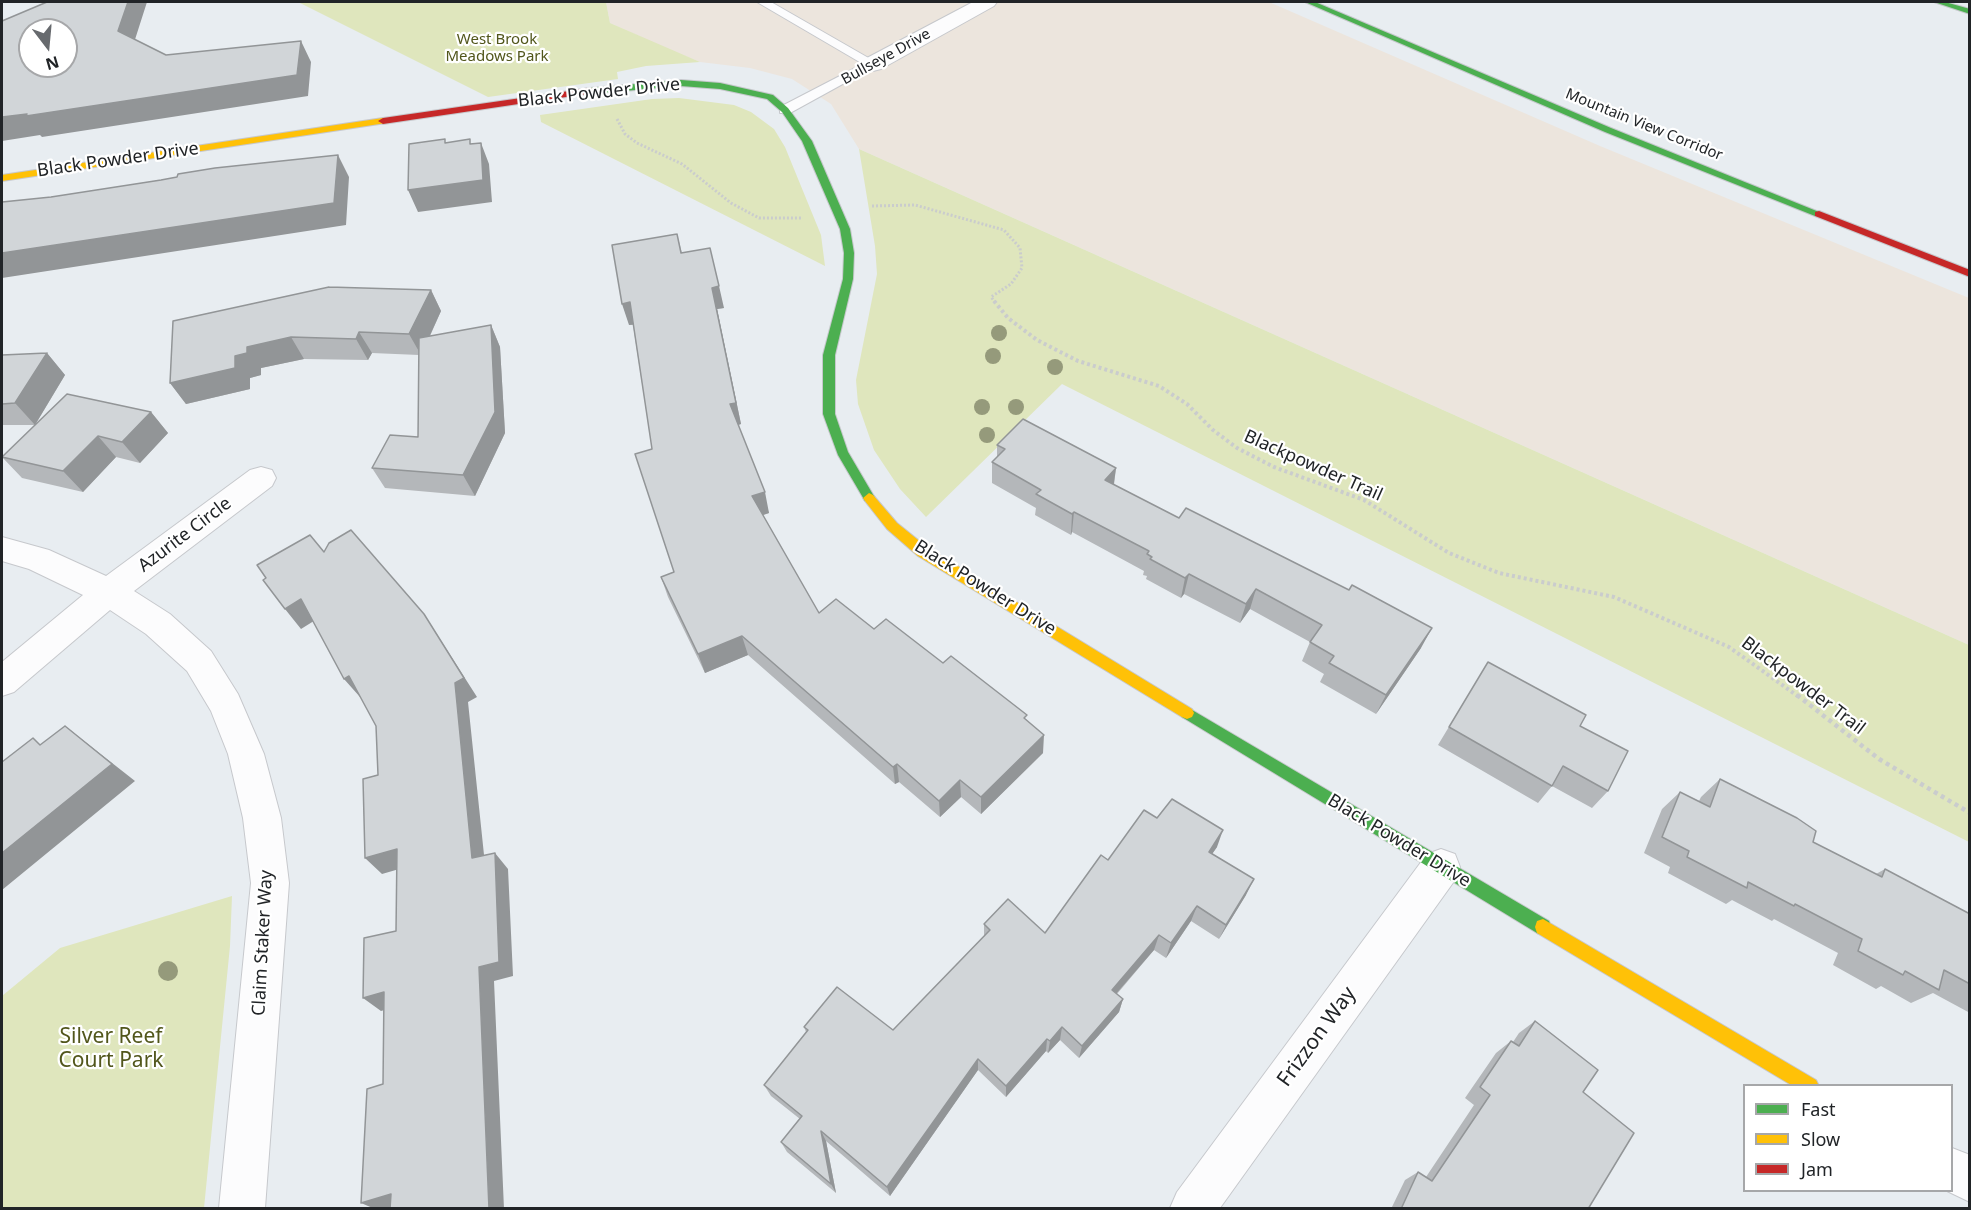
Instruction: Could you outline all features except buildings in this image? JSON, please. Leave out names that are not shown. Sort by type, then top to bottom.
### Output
[{"type":"main road","name":"Mountain View Corridor","points":[[1308,2],[1608,130],[1970,274]]},
{"type":"main road","points":[[1938,2],[1970,12]]},
{"type":"main road","name":"Black Powder Drive","points":[[2,178],[519,100],[612,90],[681,83],[720,86],[770,97],[785,110],[807,141],[838,212],[849,253],[848,279],[829,355],[829,414],[842,452],[863,491],[892,525],[924,552],[1441,867],[1807,1084]]},
{"type":"street","name":"Bullseye Drive","points":[[873,64],[987,2]]},
{"type":"street","name":"Azurite Circle","points":[[2,682],[109,592],[261,478]]},
{"type":"street","name":"Claim Staker Way","points":[[2,549],[38,559],[109,592],[158,624],[199,661],[226,705],[246,754],[262,818],[270,883],[242,1209]]},
{"type":"street","name":"Frizzon Way","points":[[1193,1209],[1441,867]]},
{"type":"street","points":[[1953,1171],[1970,1180]]},
{"type":"lane","points":[[763,2],[873,64]]},
{"type":"lane","name":"Bullseye Drive","points":[[785,110],[873,64]]},
{"type":"path","name":"Blackpowder Trail","points":[[612,90],[618,124],[625,134],[637,143],[682,164],[730,204],[759,218],[778,220],[878,205],[915,205],[1004,230],[1020,248],[1022,268],[1011,284],[991,297],[1008,318],[1037,340],[1078,361],[1159,386],[1187,404],[1213,430],[1237,448],[1274,467],[1364,500],[1449,553],[1499,573],[1614,597],[1729,647],[1768,672],[1879,759],[1970,813]]},
{"type":"shaded area","points":[[606,2],[1269,2],[1600,146],[1969,298],[1969,645],[859,149],[831,104],[792,79],[750,68],[700,62],[665,48],[610,23]]},
{"type":"green space","name":"West Brook Meadows Park","points":[[298,2],[606,2],[610,23],[700,62],[646,66],[617,72],[618,79],[488,97]]},
{"type":"green space","points":[[679,98],[734,105],[751,112],[774,129],[785,147],[821,235],[825,266],[541,122],[540,115],[652,99]]},
{"type":"green space","points":[[859,149],[1969,645],[1969,842],[1062,384],[926,517],[900,489],[874,450],[858,404],[856,380],[877,274],[875,246]]},
{"type":"green space","name":"Silver Reef Court Park","points":[[232,896],[230,946],[204,1208],[2,1208],[2,996],[60,948]]},
{"type":"traffic: fast","points":[[1309,2],[1608,130],[1819,214]]},
{"type":"traffic: fast","points":[[1938,2],[1970,12]]},
{"type":"traffic: fast","points":[[590,91],[681,83],[720,86],[770,97],[785,110],[807,141],[845,229],[849,253],[848,279],[829,355],[829,414],[842,452],[869,498]]},
{"type":"traffic: fast","points":[[1187,713],[1543,927]]},
{"type":"traffic: slow","points":[[2,178],[383,121]]},
{"type":"traffic: slow","points":[[869,498],[892,526],[923,552],[1187,713]]},
{"type":"traffic: slow","points":[[1543,927],[1807,1084]]},
{"type":"traffic: jam","points":[[383,121],[590,91]]},
{"type":"traffic: jam","points":[[1819,214],[1970,274]]}]
